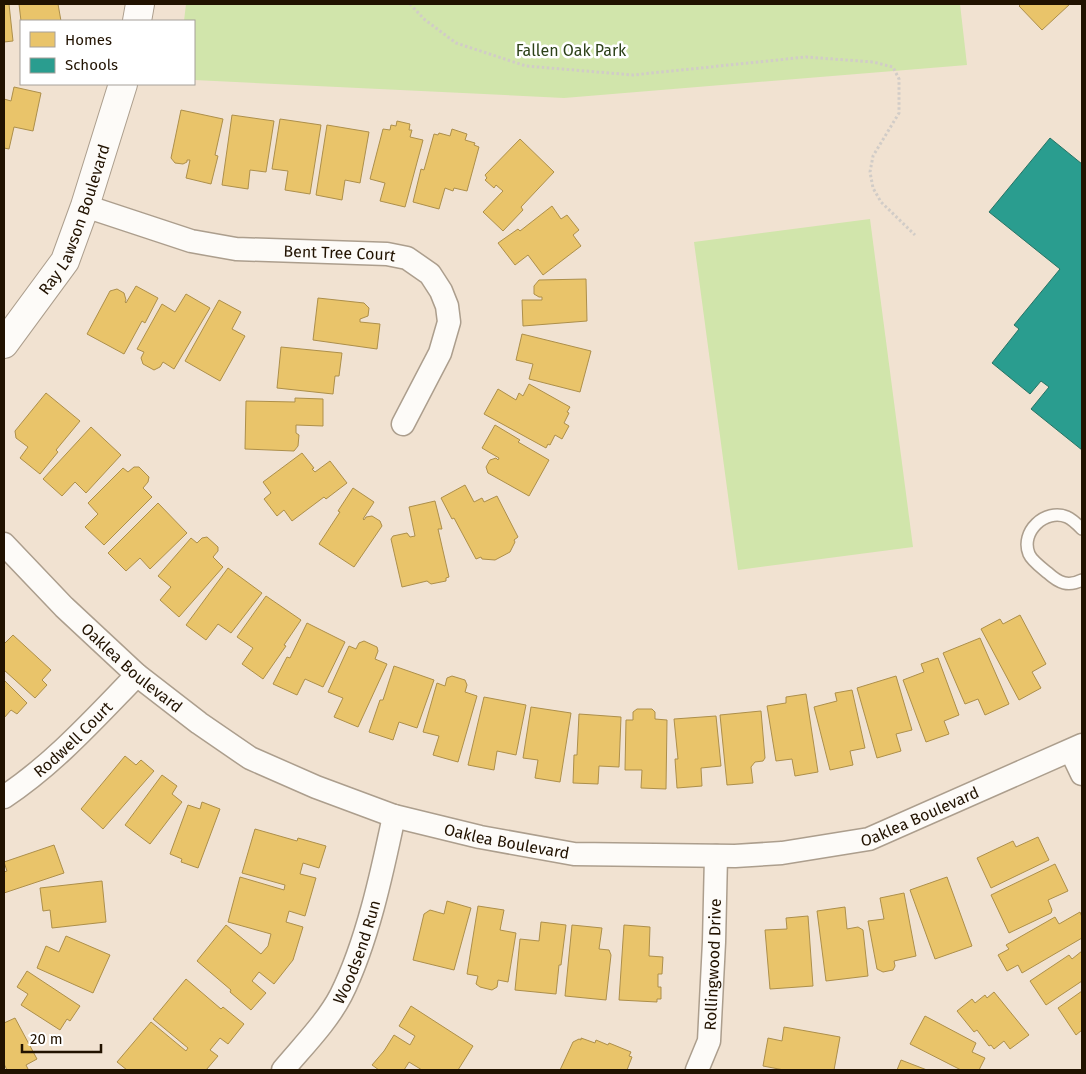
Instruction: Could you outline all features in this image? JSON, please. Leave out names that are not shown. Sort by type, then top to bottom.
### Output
[{"type":"street","points":[[137,20],[140,4]]},
{"type":"street","name":"Ray Lawson Boulevard","points":[[4,344],[65,261],[86,206],[123,85]]},
{"type":"street","name":"Bent Tree Court","points":[[86,206],[191,241],[236,249],[387,254],[407,258],[430,274],[441,290],[447,306],[449,322],[440,353],[403,424]]},
{"type":"street","name":"Oaklea Boulevard","points":[[4,544],[64,607],[137,675],[250,758],[316,787],[394,816],[480,837],[574,854],[716,856],[782,853],[869,839],[1076,748]]},
{"type":"street","name":"Rodwell Court","points":[[4,798],[26,783],[77,736],[137,675]]},
{"type":"street","points":[[1076,748],[1082,774]]},
{"type":"street","name":"Woodsend Run","points":[[283,1070],[328,1015],[340,996],[353,967],[384,863],[394,816]]},
{"type":"street","name":"Rollingwood Drive","points":[[697,1070],[709,1041],[716,856]]},
{"type":"lane","points":[[1082,529],[1068,517],[1048,516],[1033,528],[1028,536],[1027,546],[1029,556],[1058,582],[1068,584],[1082,580]]},
{"type":"path","points":[[410,4],[424,19],[456,43],[526,66],[633,75],[806,57],[873,62],[893,67],[899,79],[899,114],[873,156],[870,172],[873,188],[881,202],[915,235]]},
{"type":"green space","name":"Fallen Oak Park","points":[[186,4],[960,4],[967,65],[564,98],[195,80],[195,20],[184,20]]},
{"type":"green space","points":[[870,219],[913,547],[738,570],[694,242]]},
{"type":"building: Homes","points":[[4,4],[9,4],[13,41],[4,42]]},
{"type":"building: Homes","points":[[19,4],[58,4],[61,20],[21,20]]},
{"type":"building: Homes","points":[[1021,4],[1070,4],[1042,30],[1019,6]]},
{"type":"building: Homes","points":[[14,87],[41,93],[33,131],[14,127],[9,149],[4,148],[4,99],[11,101]]},
{"type":"building: Homes","points":[[181,110],[223,119],[215,155],[218,156],[211,184],[186,178],[190,160],[183,164],[175,163],[171,158]]},
{"type":"building: Homes","points":[[232,115],[274,121],[266,172],[250,170],[248,189],[222,185]]},
{"type":"building: Homes","points":[[280,119],[321,125],[310,194],[285,190],[288,171],[272,169]]},
{"type":"building: Homes","points":[[397,121],[410,124],[409,130],[412,130],[410,137],[423,140],[405,207],[380,201],[385,183],[370,179],[383,129],[390,130],[391,125],[396,126]]},
{"type":"building: Homes","points":[[327,125],[369,132],[360,183],[345,180],[342,200],[316,195]]},
{"type":"building: Homes","points":[[452,129],[467,134],[465,140],[475,143],[474,145],[479,147],[467,191],[454,188],[453,191],[445,188],[439,209],[413,202],[421,169],[424,170],[434,134],[438,135],[439,133],[450,136]]},
{"type":"building: Homes","points":[[520,139],[554,172],[521,207],[523,210],[503,231],[483,212],[503,191],[496,185],[494,188],[485,180],[487,178],[485,175]]},
{"type":"building: Homes","points":[[552,206],[561,219],[567,215],[579,230],[573,235],[581,246],[543,275],[528,255],[515,265],[498,243],[518,229],[520,231]]},
{"type":"building: Homes","points":[[586,279],[587,321],[523,326],[522,300],[542,300],[542,297],[534,294],[534,286],[539,280]]},
{"type":"building: Homes","points":[[136,286],[158,298],[145,323],[142,321],[124,354],[87,334],[110,291],[117,289],[124,293],[126,303]]},
{"type":"building: Homes","points":[[186,294],[210,308],[174,369],[163,362],[160,367],[154,370],[143,364],[141,358],[144,352],[137,349],[162,304],[175,312]]},
{"type":"building: Homes","points":[[318,298],[364,303],[369,308],[368,316],[360,319],[360,322],[380,324],[377,349],[313,340]]},
{"type":"building: Homes","points":[[219,300],[241,312],[232,329],[245,336],[220,381],[185,361]]},
{"type":"building: Homes","points":[[522,334],[591,351],[580,392],[529,379],[533,364],[516,360]]},
{"type":"building: Homes","points":[[281,347],[342,353],[339,376],[335,376],[333,394],[277,388]]},
{"type":"building: Homes","points":[[529,384],[570,407],[564,423],[569,426],[562,439],[555,435],[550,445],[548,444],[546,448],[484,414],[498,389],[516,400],[519,393],[523,396]]},
{"type":"building: Homes","points":[[46,393],[80,421],[56,450],[58,452],[40,474],[20,458],[28,447],[16,438],[15,431]]},
{"type":"building: Homes","points":[[295,398],[323,399],[323,426],[296,425],[296,433],[299,435],[298,446],[294,451],[245,449],[246,401],[295,402]]},
{"type":"building: Homes","points":[[495,425],[520,440],[518,442],[549,460],[529,496],[488,473],[486,467],[490,460],[496,458],[498,460],[499,458],[482,448]]},
{"type":"building: Homes","points":[[91,427],[121,455],[86,493],[75,482],[62,496],[43,479]]},
{"type":"building: Homes","points":[[302,453],[315,472],[330,461],[347,483],[326,499],[324,497],[292,521],[284,510],[277,516],[264,499],[271,493],[263,482]]},
{"type":"building: Homes","points":[[134,467],[139,467],[149,477],[148,482],[143,488],[152,497],[104,545],[85,527],[98,514],[88,503],[123,468],[128,472]]},
{"type":"building: Homes","points":[[465,485],[474,502],[482,498],[484,502],[497,496],[518,537],[514,540],[515,542],[510,552],[495,560],[482,559],[481,557],[476,559],[441,498]]},
{"type":"building: Homes","points":[[353,488],[374,502],[363,519],[372,516],[380,521],[382,526],[354,567],[319,544]]},
{"type":"building: Homes","points":[[435,501],[442,529],[438,529],[449,577],[446,578],[446,581],[431,584],[427,581],[402,587],[391,539],[393,536],[407,533],[410,537],[415,536],[409,507]]},
{"type":"building: Homes","points":[[158,503],[187,533],[150,569],[140,558],[126,571],[108,553]]},
{"type":"building: Homes","points":[[207,537],[218,547],[218,551],[213,557],[223,567],[179,617],[160,600],[171,587],[158,576],[191,538],[197,543],[202,538]]},
{"type":"building: Homes","points":[[228,568],[262,593],[231,633],[218,624],[206,640],[186,625]]},
{"type":"building: Homes","points":[[266,596],[301,620],[263,679],[242,664],[253,648],[237,637]]},
{"type":"building: Homes","points":[[1020,615],[1046,664],[1032,672],[1041,688],[1019,700],[981,629],[1000,619],[1003,624]]},
{"type":"building: Homes","points":[[307,623],[345,642],[323,687],[305,679],[297,695],[273,684],[287,657],[290,658]]},
{"type":"building: Homes","points":[[13,635],[51,670],[42,680],[47,685],[35,698],[4,670],[4,644]]},
{"type":"building: Homes","points":[[980,638],[1009,704],[985,715],[978,699],[965,704],[943,653]]},
{"type":"building: Homes","points":[[364,641],[377,647],[378,651],[375,659],[387,664],[358,727],[334,717],[343,698],[328,692],[349,646],[356,649],[359,643]]},
{"type":"building: Homes","points":[[938,658],[959,715],[944,721],[949,734],[926,742],[903,680],[924,672],[921,664]]},
{"type":"building: Homes","points":[[394,666],[434,680],[417,728],[399,722],[393,740],[369,732],[380,700],[383,700]]},
{"type":"building: Homes","points":[[452,676],[465,680],[467,685],[465,692],[477,696],[458,762],[433,755],[439,736],[423,732],[437,683],[445,686],[447,678]]},
{"type":"building: Homes","points":[[896,676],[912,730],[896,734],[901,751],[877,758],[857,688]]},
{"type":"building: Homes","points":[[4,680],[27,703],[17,714],[11,710],[4,718]]},
{"type":"building: Homes","points":[[852,690],[865,748],[850,751],[853,765],[830,770],[814,707],[837,701],[835,693]]},
{"type":"building: Homes","points":[[806,694],[818,772],[795,776],[792,759],[776,761],[767,706],[786,703],[786,697]]},
{"type":"building: Homes","points":[[484,697],[526,705],[516,755],[497,751],[494,770],[468,765]]},
{"type":"building: Homes","points":[[531,707],[571,713],[560,782],[535,778],[538,760],[523,758]]},
{"type":"building: Homes","points":[[637,709],[652,709],[655,712],[655,719],[667,720],[666,789],[641,788],[642,770],[625,770],[626,720],[633,720],[633,712]]},
{"type":"building: Homes","points":[[761,711],[765,758],[763,761],[755,762],[751,767],[753,783],[727,785],[720,715]]},
{"type":"building: Homes","points":[[579,714],[621,717],[619,767],[599,766],[598,784],[573,783],[574,755],[577,755]]},
{"type":"building: Homes","points":[[716,716],[721,766],[701,768],[702,786],[677,788],[675,759],[678,759],[674,719]]},
{"type":"building: Homes","points":[[125,756],[136,765],[141,760],[154,771],[103,829],[81,809]]},
{"type":"building: Homes","points":[[162,775],[177,786],[172,794],[182,802],[150,844],[125,825]]},
{"type":"building: Homes","points":[[202,802],[220,809],[198,868],[181,862],[182,859],[170,854],[188,805],[200,809]]},
{"type":"building: Homes","points":[[255,829],[297,841],[298,838],[326,846],[319,868],[303,863],[300,874],[316,878],[305,916],[289,911],[286,922],[303,927],[293,960],[274,984],[259,972],[252,981],[266,993],[251,1010],[197,961],[226,925],[261,954],[268,946],[271,934],[228,922],[240,877],[284,890],[285,885],[242,873]]},
{"type":"building: Homes","points":[[1038,837],[1049,860],[991,888],[977,858],[1013,841],[1016,847]]},
{"type":"building: Homes","points":[[54,845],[64,873],[4,893],[4,872],[7,871],[4,862]]},
{"type":"building: Homes","points":[[1055,864],[1068,891],[1048,900],[1052,910],[1051,913],[1009,933],[991,895]]},
{"type":"building: Homes","points":[[947,877],[972,946],[935,959],[910,890]]},
{"type":"building: Homes","points":[[102,881],[106,922],[52,928],[50,910],[43,911],[40,888]]},
{"type":"building: Homes","points":[[904,893],[916,956],[894,961],[895,966],[893,970],[883,972],[877,969],[868,921],[884,919],[880,898]]},
{"type":"building: Homes","points":[[447,901],[471,908],[454,970],[413,960],[424,914],[430,910],[444,914]]},
{"type":"building: Homes","points":[[478,906],[504,910],[500,930],[516,933],[508,982],[498,980],[497,987],[492,990],[476,984],[478,976],[467,974]]},
{"type":"building: Homes","points":[[845,907],[847,929],[858,927],[863,930],[868,976],[826,981],[817,911]]},
{"type":"building: Homes","points":[[1080,912],[1082,917],[1082,938],[1022,973],[1018,965],[1007,971],[998,955],[1009,949],[1006,945],[1055,917],[1059,924]]},
{"type":"building: Homes","points":[[808,916],[813,986],[770,989],[765,930],[787,929],[786,918]]},
{"type":"building: Homes","points":[[541,922],[566,925],[556,994],[515,990],[520,939],[539,941]]},
{"type":"building: Homes","points":[[572,925],[602,928],[599,949],[609,950],[611,955],[606,1000],[565,996]]},
{"type":"building: Homes","points":[[624,925],[650,927],[649,956],[663,957],[662,974],[658,974],[658,987],[661,987],[661,999],[657,999],[657,1002],[619,1000]]},
{"type":"building: Homes","points":[[66,936],[110,955],[93,993],[37,968],[46,946],[59,952]]},
{"type":"building: Homes","points":[[1082,951],[1082,981],[1046,1005],[1030,981],[1069,955],[1072,959]]},
{"type":"building: Homes","points":[[27,971],[80,1006],[70,1021],[67,1019],[60,1030],[21,1005],[28,994],[17,987]]},
{"type":"building: Homes","points":[[186,979],[221,1009],[223,1007],[244,1024],[228,1044],[220,1038],[210,1050],[218,1056],[206,1070],[127,1070],[117,1062],[151,1022],[186,1051],[188,1048],[153,1019]]},
{"type":"building: Homes","points":[[1082,991],[1082,1030],[1076,1035],[1058,1008]]},
{"type":"building: Homes","points":[[994,992],[1029,1035],[1010,1049],[1004,1041],[994,1049],[991,1045],[989,1046],[977,1030],[974,1032],[957,1011],[972,999],[975,1003],[985,995],[987,998]]},
{"type":"building: Homes","points":[[411,1006],[473,1046],[458,1070],[422,1070],[409,1062],[404,1070],[379,1070],[372,1065],[394,1035],[410,1045],[415,1036],[399,1026]]},
{"type":"building: Homes","points":[[925,1016],[976,1043],[972,1052],[985,1058],[979,1070],[961,1070],[910,1044]]},
{"type":"building: Homes","points":[[15,1018],[37,1059],[26,1065],[27,1070],[7,1070],[4,1064],[4,1023]]},
{"type":"building: Homes","points":[[784,1027],[840,1037],[834,1070],[784,1070],[763,1066],[768,1038],[782,1041]]},
{"type":"building: Homes","points":[[581,1038],[595,1043],[596,1040],[608,1045],[609,1043],[631,1052],[629,1056],[632,1057],[627,1070],[560,1070],[573,1042],[581,1040]]},
{"type":"building: Homes","points":[[901,1060],[927,1070],[897,1070]]},
{"type":"building: Schools","points":[[1050,138],[1082,164],[1082,450],[1031,409],[1049,387],[1041,381],[1030,394],[992,363],[1019,329],[1014,325],[1060,269],[989,212]]}]
